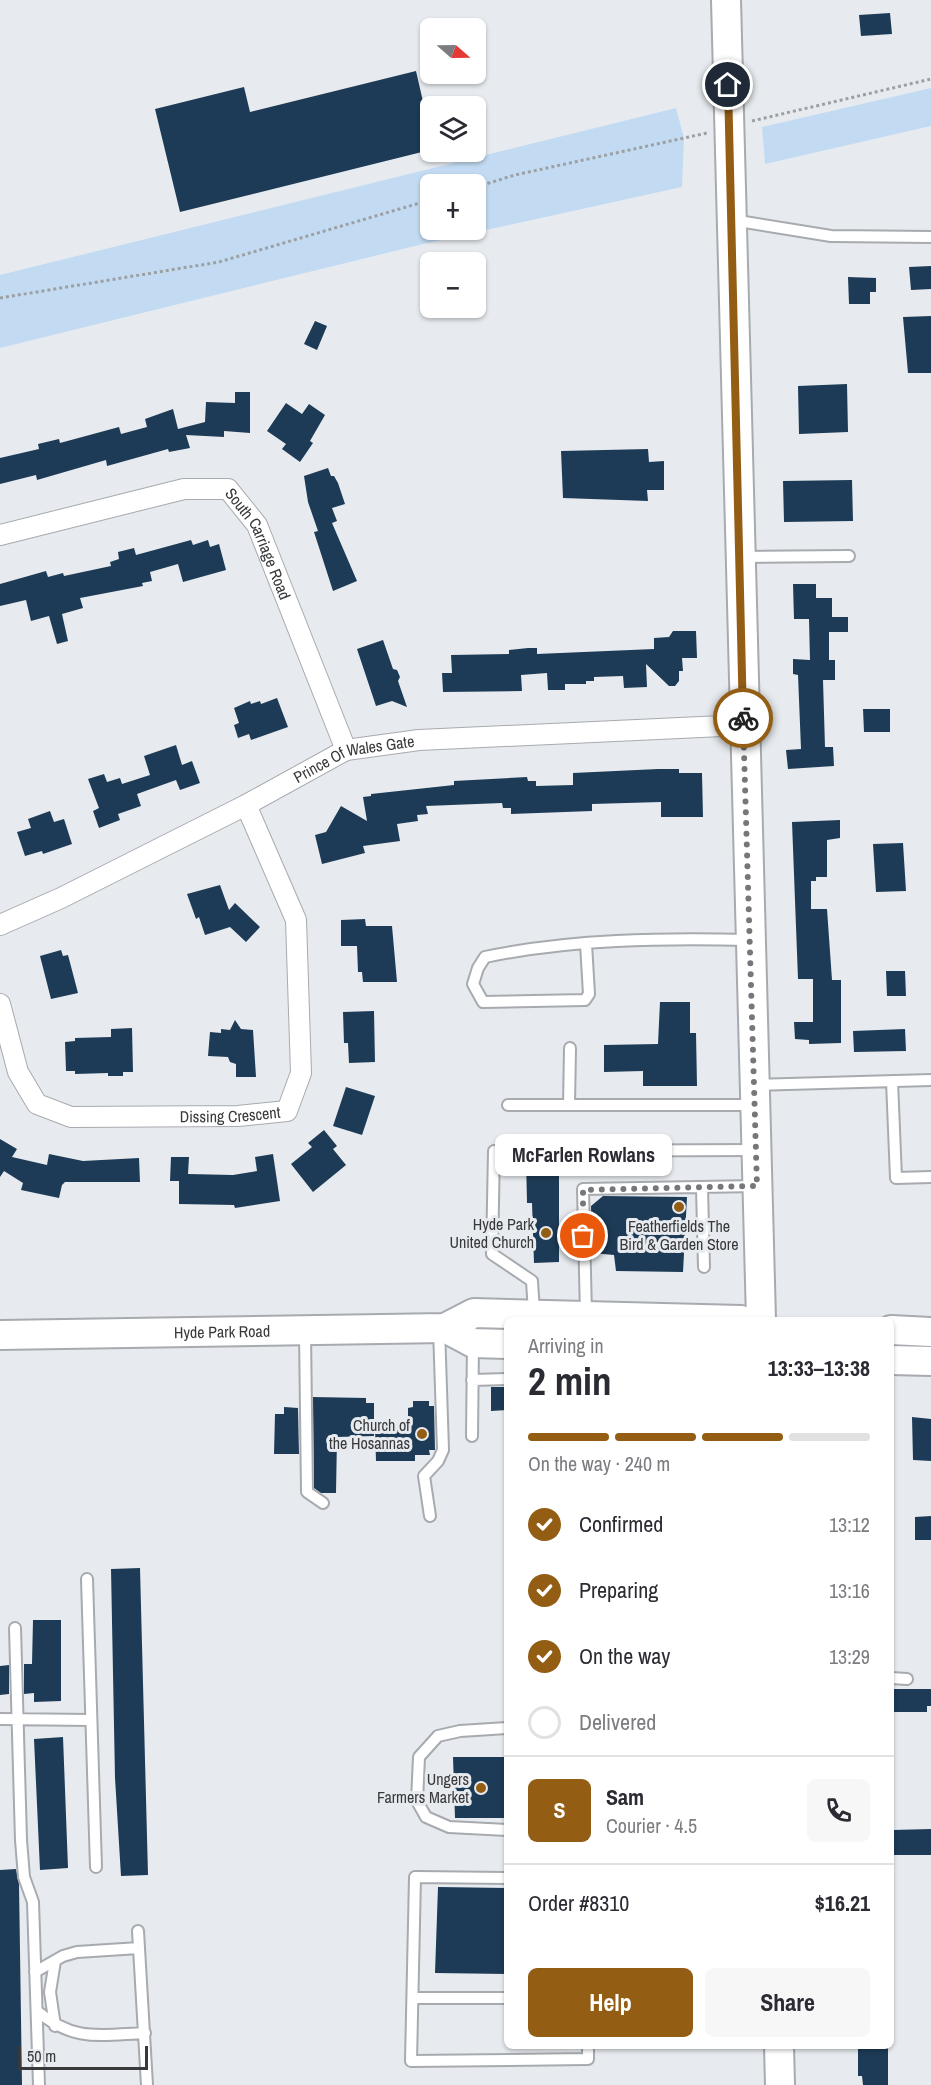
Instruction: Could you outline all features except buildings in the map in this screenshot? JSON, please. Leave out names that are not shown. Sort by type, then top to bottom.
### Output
[{"type":"main road","points":[[726,0],[760,1317]]},
{"type":"main road","name":"Hyde Park Road","points":[[0,1335],[442,1328],[474,1313],[664,1317]]},
{"type":"main road","name":"Hyde Park Road","points":[[442,1328],[473,1343],[504,1344]]},
{"type":"main road","points":[[894,1330],[931,1332]]},
{"type":"main road","points":[[894,1360],[931,1361]]},
{"type":"main road","points":[[779,2049],[780,2085]]},
{"type":"street","name":"South Carriage Road","points":[[0,535],[184,489],[228,489],[257,525],[346,750]]},
{"type":"street","name":"Prince Of Wales Gate","points":[[0,925],[61,898],[246,805],[346,750],[419,740],[744,725]]},
{"type":"street","name":"Dissing Crescent","points":[[0,1004],[18,1072],[37,1104],[71,1117],[238,1116],[287,1111],[301,1073],[296,920],[246,805]]},
{"type":"lane","points":[[731,220],[831,236],[931,237]]},
{"type":"lane","points":[[739,557],[849,556]]},
{"type":"lane","points":[[586,944],[589,994],[585,1000],[483,1002],[473,984],[478,968],[485,957],[516,951],[586,944],[750,940]]},
{"type":"lane","points":[[569,1106],[570,1048]]},
{"type":"lane","points":[[508,1105],[569,1106],[754,1095],[892,1081],[931,1080]]},
{"type":"lane","points":[[892,1081],[896,1178],[931,1177]]},
{"type":"lane","points":[[534,1313],[532,1281],[492,1254],[494,1151],[756,1150]]},
{"type":"lane","points":[[586,1314],[583,1190],[757,1186]]},
{"type":"lane","points":[[702,1188],[704,1267]]},
{"type":"lane","points":[[430,1516],[424,1476],[438,1461],[443,1450],[442,1328]]},
{"type":"lane","points":[[305,1330],[307,1492],[323,1503]]},
{"type":"lane","points":[[472,1436],[473,1343]]},
{"type":"lane","points":[[472,1380],[504,1379]]},
{"type":"lane","points":[[87,1579],[96,1867]]},
{"type":"lane","points":[[15,1628],[21,1840],[24,1877],[33,1902],[39,2085]]},
{"type":"lane","points":[[894,1678],[907,1679]]},
{"type":"lane","points":[[0,1719],[91,1720]]},
{"type":"lane","points":[[504,1728],[460,1731],[438,1736],[419,1757],[417,1801],[426,1817],[449,1827],[504,1830]]},
{"type":"lane","points":[[504,1878],[415,1877],[411,2061],[588,2059],[588,2049]]},
{"type":"lane","points":[[138,1931],[147,2085]]},
{"type":"lane","points":[[35,1972],[77,1952],[139,1948]]},
{"type":"lane","points":[[55,1961],[50,1992],[55,2026]]},
{"type":"lane","points":[[413,1998],[504,1998]]},
{"type":"lane","points":[[37,2011],[55,2026],[86,2035],[145,2033]]},
{"type":"path","points":[[746,123],[931,79]]},
{"type":"path","points":[[486,183],[698,135]]},
{"type":"path","points":[[0,298],[219,262],[420,203]]},
{"type":"shaded area","points":[[931,88],[931,126],[765,164],[762,127]]},
{"type":"shaded area","points":[[676,108],[684,138],[682,187],[486,230],[486,174],[420,174],[420,240],[441,240],[0,348],[0,275],[457,162],[486,162],[486,155]]},
{"type":"way so far","points":[[583,1236],[583,1190],[757,1186],[743,718]]},
{"type":"place","name":"Featherfields The Bird & Garden Store","points":[[679,1207]]},
{"type":"place","name":"Hyde Park United Church","points":[[546,1233]]},
{"type":"place","name":"McFarlen Rowlans","points":[[583,1236]]},
{"type":"place","name":"Church of the Hosannas","points":[[422,1434]]},
{"type":"place","name":"Ungers Farmers Market","points":[[481,1788]]},
{"type":"route","points":[[728,85],[743,718]]}]
